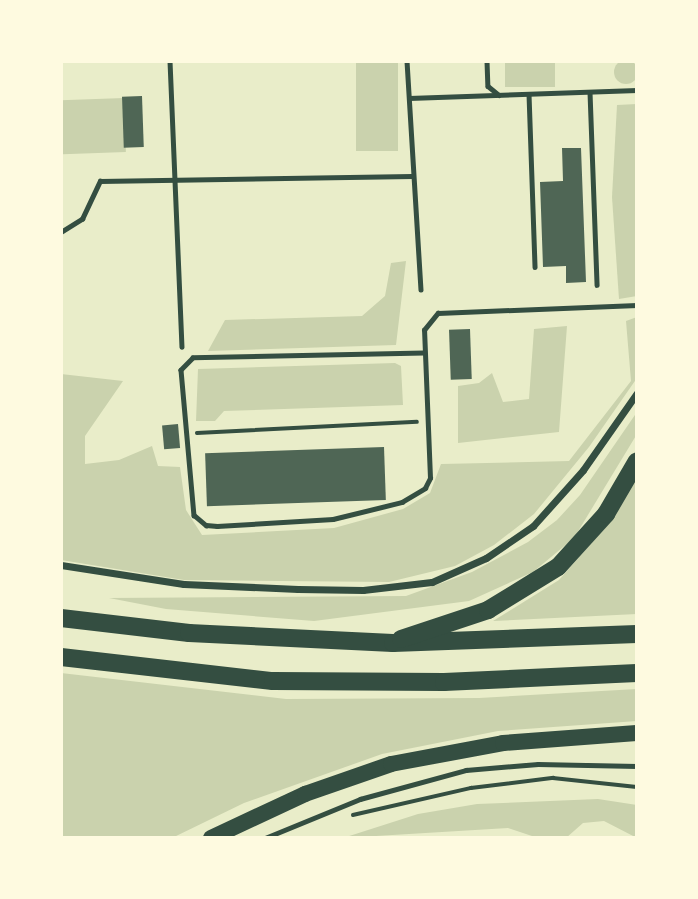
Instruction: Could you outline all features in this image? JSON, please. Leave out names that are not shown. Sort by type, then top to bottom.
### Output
[{"type":"highway","points":[[393,643],[440,622],[488,610],[541,580],[591,534],[637,461]]},
{"type":"highway","points":[[61,618],[244,637],[393,643],[637,634]]},
{"type":"highway","points":[[61,657],[273,681],[444,682],[637,673]]},
{"type":"main road","points":[[211,838],[328,785],[415,758],[503,743],[637,733]]},
{"type":"street","points":[[61,565],[184,584],[363,590],[432,582],[486,558],[533,526],[583,470],[637,393]]},
{"type":"lane","points":[[170,61],[178,181],[182,347]]},
{"type":"lane","points":[[407,61],[421,290]]},
{"type":"lane","points":[[487,61],[488,86],[500,95]]},
{"type":"lane","points":[[409,98],[637,90]]},
{"type":"lane","points":[[590,92],[597,285]]},
{"type":"lane","points":[[529,94],[535,267]]},
{"type":"lane","points":[[61,232],[82,219],[100,181],[412,176]]},
{"type":"lane","points":[[424,353],[193,358],[181,370],[191,508],[200,521],[217,526],[333,519],[416,495],[430,478],[424,330],[439,313],[637,305]]},
{"type":"lane","points":[[265,838],[360,799],[466,770],[538,764],[637,766]]},
{"type":"path","points":[[184,434],[429,421]]},
{"type":"path","points":[[345,817],[471,788],[553,778],[637,788]]},
{"type":"green space","points":[[626,60],[635,63],[638,72],[635,81],[626,84],[617,81],[614,72],[617,63]]},
{"type":"green space","points":[[356,61],[398,61],[398,151],[356,151]]},
{"type":"green space","points":[[505,61],[555,61],[555,87],[505,87]]},
{"type":"green space","points":[[124,98],[126,152],[63,154],[61,100]]},
{"type":"green space","points":[[637,104],[637,296],[619,299],[612,197],[617,105]]},
{"type":"green space","points":[[406,261],[396,345],[208,351],[225,320],[362,316],[385,296],[391,263]]},
{"type":"green space","points":[[637,317],[637,378],[589,447],[534,514],[494,545],[455,566],[389,582],[184,580],[61,560],[61,374],[123,381],[85,436],[85,464],[119,460],[152,446],[158,466],[180,467],[186,510],[202,535],[334,528],[403,509],[430,493],[441,464],[569,461],[631,381],[626,321]]},
{"type":"green space","points":[[567,326],[559,432],[458,443],[458,386],[479,383],[492,373],[503,402],[529,399],[534,329]]},
{"type":"green space","points":[[395,363],[401,366],[403,405],[224,411],[215,421],[196,421],[198,369]]},
{"type":"green space","points":[[637,412],[637,434],[574,538],[533,572],[469,601],[314,621],[166,609],[109,598],[406,596],[472,572],[528,542],[557,520],[580,495]]},
{"type":"green space","points":[[637,473],[637,614],[493,621],[559,580],[596,538]]},
{"type":"green space","points":[[61,673],[286,699],[479,698],[637,689],[637,721],[498,731],[382,754],[244,803],[172,838],[61,838]]},
{"type":"green space","points":[[598,799],[637,805],[637,838],[604,821],[583,823],[566,838],[538,838],[508,828],[343,838],[418,814],[477,804]]},
{"type":"building","points":[[142,96],[144,147],[124,148],[122,97]]},
{"type":"building","points":[[562,148],[581,148],[586,282],[566,283],[566,266],[543,267],[540,182],[563,181]]},
{"type":"building","points":[[470,329],[472,379],[451,380],[449,330]]},
{"type":"building","points":[[178,424],[180,448],[164,449],[162,425]]},
{"type":"building","points":[[384,447],[386,500],[207,506],[205,453]]}]
